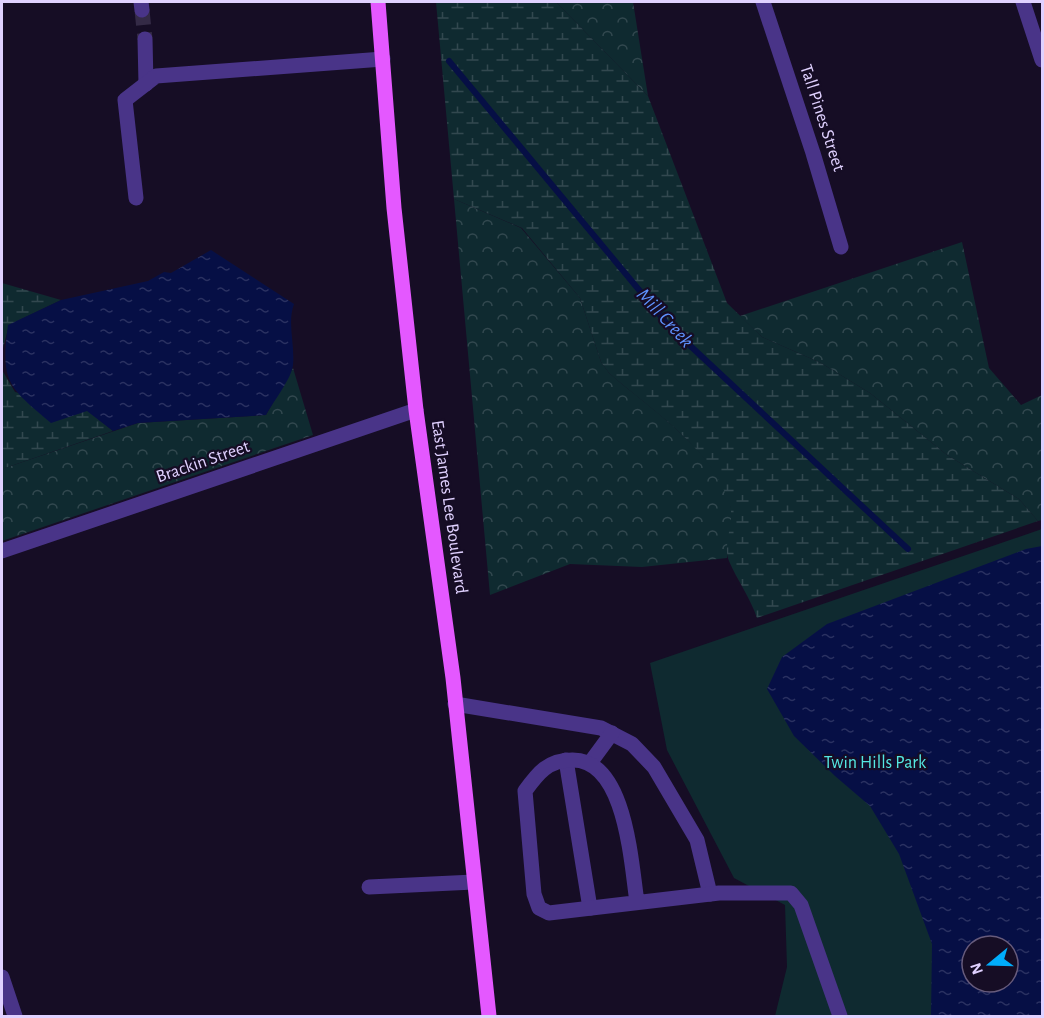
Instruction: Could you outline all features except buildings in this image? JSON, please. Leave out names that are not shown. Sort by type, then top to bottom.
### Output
[{"type":"main road","name":"East James Lee Boulevard","points":[[378,2],[394,208],[416,410],[455,704],[489,1017]]},
{"type":"street","name":"Tall Pines Street","points":[[763,2],[841,247]]},
{"type":"street","points":[[1023,2],[1042,60]]},
{"type":"street","points":[[145,39],[146,84]]},
{"type":"street","points":[[136,198],[126,100],[156,76],[383,59]]},
{"type":"street","name":"Brackin Street","points":[[2,551],[416,410]]},
{"type":"street","points":[[455,704],[601,728],[632,744],[654,767],[697,840],[710,894]]},
{"type":"street","points":[[590,763],[612,733]]},
{"type":"street","points":[[637,902],[624,813],[598,768],[583,760],[558,760],[540,770],[525,791],[534,894],[539,908],[549,913],[710,894],[790,894],[801,905],[840,1017]]},
{"type":"street","points":[[566,760],[590,908]]},
{"type":"street","points":[[369,887],[474,882]]},
{"type":"street","points":[[2,976],[15,1017]]},
{"type":"green space","points":[[436,2],[556,2],[648,96],[727,303],[762,337],[821,363],[870,393],[947,455],[1019,499],[1038,521],[757,618],[727,555],[731,520],[730,506],[722,485],[710,467],[680,432],[609,373],[601,362],[580,298],[522,228],[454,199]]},
{"type":"green space","points":[[556,2],[633,2],[648,96]]},
{"type":"green space","points":[[454,199],[521,228],[580,298],[601,362],[609,373],[681,433],[713,469],[724,488],[732,514],[727,558],[642,567],[570,564],[490,595]]},
{"type":"green space","points":[[962,242],[989,368],[1021,405],[1042,395],[1042,520],[1038,521],[1019,499],[947,455],[870,393],[821,363],[762,337],[740,316]]},
{"type":"green space","points":[[2,283],[61,300],[9,325],[2,352]]},
{"type":"green space","points":[[293,368],[313,435],[2,541],[2,469],[138,423],[266,415]]},
{"type":"green space","points":[[2,370],[15,392],[88,411],[113,431],[2,469]]},
{"type":"green space","name":"Twin Hills Park","points":[[1042,529],[1042,1016],[775,1016],[787,967],[785,905],[734,878],[667,750],[650,663]]},
{"type":"water","points":[[211,250],[294,304],[291,319],[292,370],[266,415],[138,423],[113,431],[87,411],[51,423],[17,391],[7,372],[5,360],[8,325],[61,300],[148,281],[164,272],[171,273]]},
{"type":"water","points":[[1042,546],[1042,1016],[931,1016],[932,944],[899,854],[870,806],[794,736],[767,689],[782,657],[827,624],[1026,549]]},
{"type":"waterway","name":"Mill Creek","points":[[449,61],[669,326],[908,549]]},
{"type":"tunnel","points":[[142,10],[145,39]]}]
